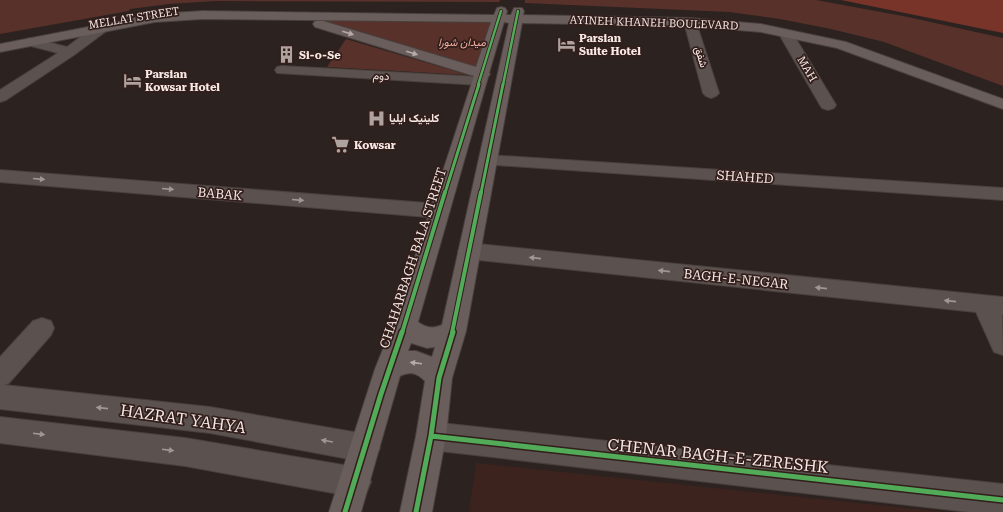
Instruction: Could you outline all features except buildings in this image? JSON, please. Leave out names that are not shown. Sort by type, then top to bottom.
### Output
[{"type":"main road","name":"MELLAT STREET","points":[[0,41],[159,12],[212,8],[510,17]]},
{"type":"main road","name":"AYINEH KHANEH BOULEVARD","points":[[510,17],[685,14],[761,23],[846,41],[1003,96]]},
{"type":"main road","name":"MELLAT STREET","points":[[0,48],[156,18],[203,15],[297,17],[510,17]]},
{"type":"main road","points":[[297,17],[481,78]]},
{"type":"main road","points":[[416,512],[431,436],[439,378],[453,330],[488,160],[510,17]]},
{"type":"main road","name":"AYINEH KHANEH BOULEVARD","points":[[510,17],[690,22],[761,28],[841,45],[1003,104]]},
{"type":"main road","name":"CHAHARBAGH BALA STREET","points":[[345,512],[366,448],[388,369],[405,324],[481,78],[510,17]]},
{"type":"main road","points":[[405,324],[410,332],[420,337],[431,338],[443,336],[453,330]]},
{"type":"main road","points":[[388,369],[402,363],[418,362],[430,367],[439,378]]},
{"type":"street","name":"شفق","points":[[690,22],[711,92]]},
{"type":"street","points":[[0,97],[69,52],[100,29]]},
{"type":"street","name":"MAH","points":[[786,34],[828,105]]},
{"type":"street","points":[[32,42],[69,52]]},
{"type":"street","name":"دوم","points":[[282,70],[481,78]]},
{"type":"street","name":"SHAHED","points":[[488,160],[1003,194]]},
{"type":"street","name":"BABAK","points":[[0,176],[440,211]]},
{"type":"street","name":"BAGH-E-NEGAR","points":[[469,251],[994,305]]},
{"type":"street","points":[[994,305],[1003,346]]},
{"type":"street","points":[[0,375],[42,328]]},
{"type":"street","name":"HAZRAT YAHYA","points":[[0,397],[210,420],[366,448]]},
{"type":"street","points":[[0,430],[186,452],[355,482]]},
{"type":"street","name":"CHENAR BAGH-E-ZERESHK","points":[[431,436],[1003,500]]},
{"type":"shaded area","points":[[841,0],[1003,0],[1003,33]]},
{"type":"shaded area","points":[[476,463],[944,512],[469,512]]},
{"type":"green space","points":[[0,0],[500,0],[499,2],[216,1],[169,4],[130,9],[129,11],[0,34]]},
{"type":"green space","points":[[525,0],[816,0],[908,17],[1003,38],[1003,86],[884,42],[831,29],[780,19],[729,12],[525,3]]},
{"type":"green space","name":"میدان شورا","points":[[315,20],[491,22],[479,68]]},
{"type":"green space","points":[[346,39],[468,75],[327,67]]},
{"type":"cycle path","points":[[345,512],[381,394],[405,324],[501,11]]},
{"type":"cycle path","points":[[416,512],[431,436],[439,378],[453,331],[518,11]]},
{"type":"cycle path","points":[[431,436],[1003,500]]},
{"type":"place","name":"Parsian Suite Hotel","points":[[566,44]]},
{"type":"place","name":"Si-o-Se","points":[[286,55]]},
{"type":"place","name":"Parsian Kowsar Hotel","points":[[132,80]]},
{"type":"place","name":"کلینیک ایلیا","points":[[376,118]]},
{"type":"place","name":"Kowsar","points":[[341,145]]}]
